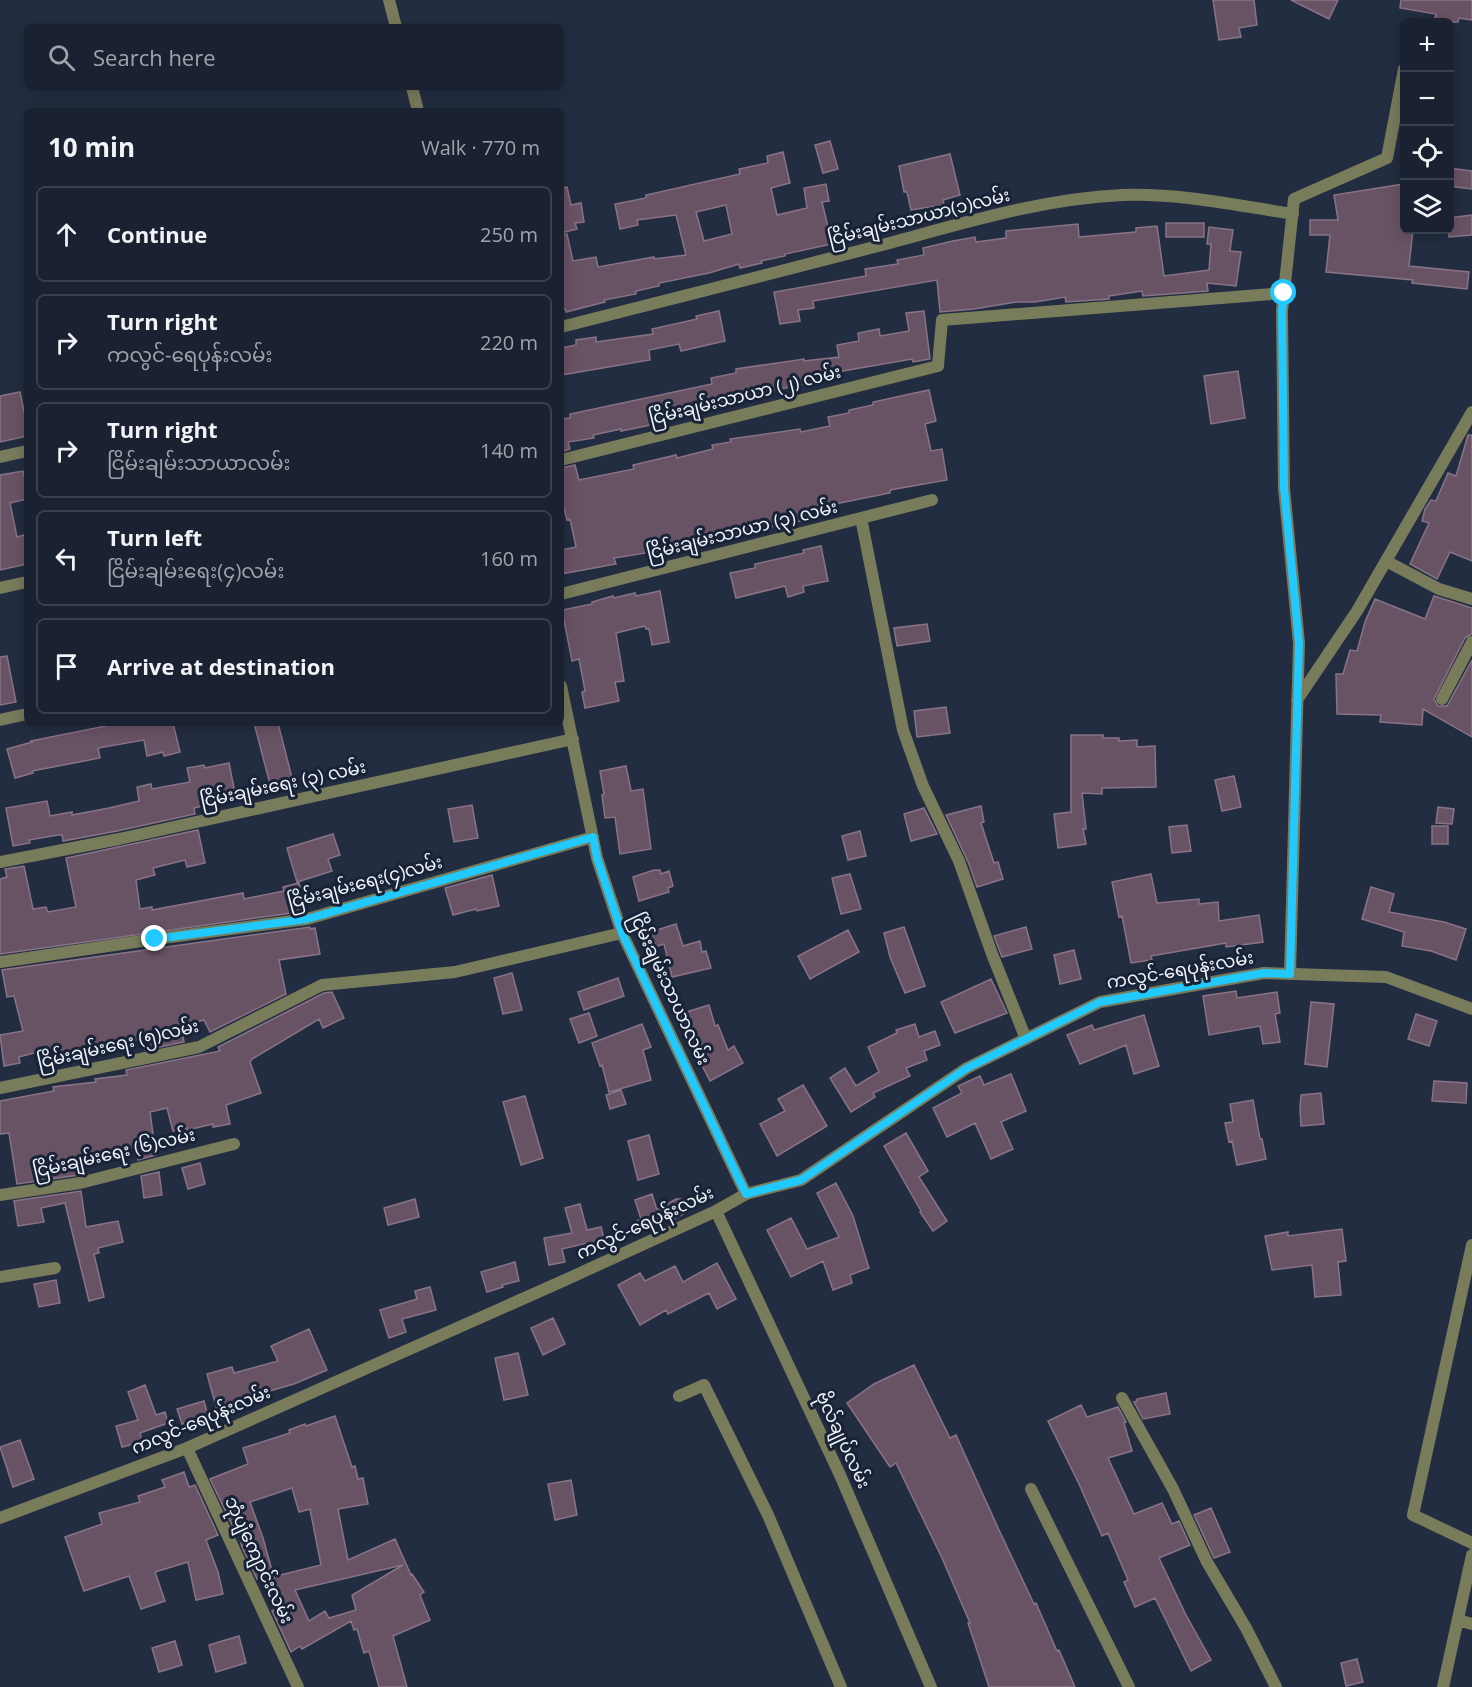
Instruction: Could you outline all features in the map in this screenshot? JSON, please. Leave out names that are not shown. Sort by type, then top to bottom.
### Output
[{"type":"street","points":[[389,0],[395,24]]},
{"type":"street","points":[[1290,974],[1299,643],[1284,488],[1282,311],[1294,199],[1387,159],[1403,72]]},
{"type":"street","points":[[413,90],[417,108]]},
{"type":"street","name":"ငြိမ်းချမ်းသာယာ(၁)လမ်း","points":[[564,326],[869,249],[965,222],[1041,205],[1120,195],[1176,195],[1293,214]]},
{"type":"street","name":"ငြိမ်းချမ်းသာယာ (၂) လမ်း","points":[[564,459],[938,366],[942,320],[1284,293]]},
{"type":"street","points":[[1296,701],[1357,611],[1472,412]]},
{"type":"street","points":[[0,457],[24,452]]},
{"type":"street","name":"ငြိမ်းချမ်းသာယာ (၃) လမ်း","points":[[564,593],[932,500]]},
{"type":"street","points":[[861,518],[903,730],[923,786],[959,861],[992,954],[1026,1039]]},
{"type":"street","points":[[1386,561],[1439,589],[1472,599]]},
{"type":"street","points":[[0,588],[24,583]]},
{"type":"street","points":[[1442,699],[1472,642]]},
{"type":"street","name":"ငြိမ်းချမ်းသာယာလမ်း","points":[[564,699],[597,858],[622,933],[746,1194]]},
{"type":"street","points":[[0,720],[24,715]]},
{"type":"street","name":"ငြိမ်းချမ်းရေး (၃) လမ်း","points":[[0,862],[131,836],[573,739]]},
{"type":"street","name":"ငြိမ်းချမ်းရေး(၄)လမ်း","points":[[0,962],[307,919],[593,837]]},
{"type":"street","name":"ငြိမ်းချမ်းရေး (၅)လမ်း","points":[[0,1088],[199,1047],[322,985],[455,972],[622,933]]},
{"type":"street","name":"ကလွင်-ရေပုန်းလမ်း","points":[[0,1518],[187,1448],[716,1211],[746,1194],[801,1180],[967,1068],[1100,1002],[1264,973],[1386,977],[1472,1009]]},
{"type":"street","name":"ငြိမ်းချမ်းရေး (၆)လမ်း","points":[[0,1195],[80,1183],[234,1144]]},
{"type":"street","name":"ဗိုလ်ချုပ်လမ်း","points":[[716,1211],[840,1475],[931,1687]]},
{"type":"street","points":[[1472,1245],[1413,1515],[1472,1543]]},
{"type":"street","points":[[0,1277],[55,1268]]},
{"type":"street","points":[[679,1396],[704,1385],[768,1515],[841,1687]]},
{"type":"street","points":[[1122,1398],[1173,1489],[1207,1562],[1246,1628],[1276,1687]]},
{"type":"street","name":"ဘုံပျံကျောင်းလမ်း","points":[[187,1448],[298,1687]]},
{"type":"street","points":[[1031,1489],[1129,1687]]},
{"type":"street","points":[[1443,1687],[1472,1555]]},
{"type":"street","points":[[1458,1620],[1472,1624]]},
{"type":"building","points":[[1213,0],[1254,0],[1257,25],[1239,28],[1241,37],[1219,40]]},
{"type":"building","points":[[1291,0],[1338,0],[1329,19]]},
{"type":"building","points":[[1401,0],[1472,0],[1472,20],[1459,18],[1458,22],[1454,22],[1454,18],[1435,18],[1436,14],[1400,8]]},
{"type":"building","points":[[830,141],[838,169],[823,173],[815,145]]},
{"type":"building","points":[[783,152],[790,183],[771,188],[777,215],[807,208],[804,188],[826,184],[829,201],[822,202],[832,244],[785,254],[785,256],[740,268],[739,264],[709,273],[659,283],[659,286],[636,291],[636,294],[604,300],[605,302],[566,312],[564,309],[564,234],[567,234],[573,261],[596,257],[598,267],[654,257],[654,259],[686,255],[676,215],[637,220],[638,225],[620,229],[615,204],[740,174],[739,169],[768,163],[767,156]],"holes":[[[726,205],[732,234],[704,241],[696,212]]]},
{"type":"building","points":[[950,154],[960,195],[943,200],[944,205],[911,210],[907,192],[904,192],[899,166]]},
{"type":"building","points":[[1454,169],[1472,171],[1472,189],[1454,187]]},
{"type":"building","points":[[1400,185],[1400,234],[1413,234],[1409,266],[1469,272],[1467,289],[1412,283],[1413,280],[1326,272],[1330,235],[1310,235],[1310,220],[1338,220],[1334,195]]},
{"type":"building","points":[[567,187],[571,205],[581,203],[584,222],[575,223],[577,229],[564,232],[564,188]]},
{"type":"building","points":[[1472,215],[1472,235],[1449,237],[1449,234],[1454,234],[1454,217]]},
{"type":"building","points":[[1166,223],[1204,223],[1204,237],[1166,237]]},
{"type":"building","points":[[1078,224],[1079,237],[1136,232],[1136,228],[1157,226],[1164,276],[1209,270],[1211,244],[1207,244],[1209,227],[1233,230],[1230,251],[1241,252],[1236,286],[1207,283],[1208,291],[1143,296],[1142,291],[1109,296],[1109,299],[1066,302],[1065,297],[940,312],[937,280],[813,301],[814,308],[798,310],[800,321],[780,324],[774,292],[866,276],[865,269],[898,264],[897,260],[924,255],[923,248],[953,241],[975,237],[976,242],[1006,238],[1006,231]]},
{"type":"building","points":[[719,311],[725,341],[681,351],[679,344],[649,350],[650,360],[564,374],[564,347],[576,345],[576,340],[596,337],[596,342],[653,334],[652,329],[697,319],[696,316]]},
{"type":"building","points":[[924,311],[930,359],[913,362],[912,359],[808,378],[809,383],[753,395],[754,397],[710,404],[711,408],[646,426],[621,431],[621,429],[593,435],[594,438],[568,442],[570,449],[564,451],[564,419],[570,418],[570,414],[712,384],[711,378],[736,373],[736,369],[804,359],[804,361],[839,357],[837,345],[859,341],[858,333],[879,329],[880,336],[909,331],[906,313]]},
{"type":"building","points":[[1238,371],[1245,418],[1211,424],[1204,376]]},
{"type":"building","points":[[929,390],[936,421],[925,424],[931,451],[942,449],[947,480],[890,490],[890,493],[820,507],[821,509],[809,512],[809,515],[800,517],[801,521],[770,527],[770,530],[685,540],[670,544],[671,549],[614,558],[616,564],[564,573],[564,549],[576,547],[570,519],[567,520],[564,508],[564,467],[575,465],[579,480],[634,469],[633,465],[713,449],[712,445],[731,442],[730,439],[800,429],[801,432],[830,426],[828,417],[873,405],[873,402]]},
{"type":"building","points":[[20,392],[24,411],[24,437],[0,442],[0,396]]},
{"type":"building","points":[[1468,435],[1472,435],[1472,561],[1450,552],[1437,579],[1410,564],[1429,523],[1422,521],[1425,509],[1431,500],[1436,501],[1448,473],[1456,476]]},
{"type":"building","points":[[23,471],[24,500],[10,503],[17,537],[24,535],[24,565],[0,570],[0,475]]},
{"type":"building","points":[[821,546],[828,581],[803,586],[804,592],[788,597],[785,586],[736,598],[730,573],[755,568],[755,564],[804,553],[803,550]]},
{"type":"building","points":[[660,591],[669,642],[652,645],[649,629],[645,626],[616,633],[624,681],[615,682],[619,701],[585,708],[582,692],[585,691],[579,659],[572,661],[564,610],[592,604],[592,602],[613,596],[614,598],[635,593],[636,596]]},
{"type":"building","points":[[1434,596],[1472,608],[1472,634],[1465,638],[1434,699],[1438,706],[1447,706],[1472,660],[1472,737],[1423,709],[1422,725],[1380,722],[1381,715],[1337,714],[1336,674],[1343,674],[1350,650],[1357,651],[1365,622],[1375,599],[1425,619]]},
{"type":"building","points":[[927,624],[930,641],[897,646],[894,628]]},
{"type":"building","points":[[7,656],[16,702],[0,705],[0,657]]},
{"type":"building","points":[[946,707],[950,733],[917,737],[914,711]]},
{"type":"building","points":[[106,726],[174,726],[180,752],[164,756],[163,752],[147,756],[144,740],[98,748],[100,758],[32,771],[33,773],[15,778],[7,749],[31,741]]},
{"type":"building","points":[[255,726],[279,726],[292,778],[270,784]]},
{"type":"building","points":[[1071,735],[1103,735],[1103,738],[1119,738],[1119,741],[1137,740],[1137,747],[1155,746],[1156,787],[1102,788],[1102,794],[1082,793],[1086,829],[1083,829],[1086,844],[1058,848],[1054,814],[1071,812]]},
{"type":"building","points":[[229,763],[236,798],[194,808],[195,814],[63,841],[62,835],[58,835],[29,840],[30,843],[13,846],[6,808],[47,801],[50,816],[72,812],[72,815],[109,808],[139,801],[137,787],[151,784],[152,789],[190,782],[187,768],[204,765],[205,768]]},
{"type":"building","points":[[626,766],[631,791],[643,789],[651,849],[620,854],[615,817],[605,818],[600,771]]},
{"type":"building","points":[[1234,776],[1241,807],[1222,811],[1215,780]]},
{"type":"building","points":[[472,805],[478,838],[454,842],[448,809]]},
{"type":"building","points":[[981,806],[984,822],[981,823],[994,863],[998,862],[1003,879],[977,887],[946,815]]},
{"type":"building","points":[[1438,807],[1454,809],[1452,824],[1436,823]]},
{"type":"building","points":[[924,808],[937,834],[911,841],[904,814]]},
{"type":"building","points":[[1187,825],[1191,851],[1172,853],[1169,827]]},
{"type":"building","points":[[1432,826],[1448,826],[1448,844],[1432,844]]},
{"type":"building","points":[[198,830],[205,863],[187,867],[185,860],[153,868],[155,875],[136,880],[140,909],[152,907],[152,910],[243,893],[244,899],[284,891],[283,887],[299,883],[306,911],[0,954],[0,879],[7,877],[5,869],[24,866],[33,909],[46,907],[48,912],[76,907],[66,858]]},
{"type":"building","points":[[860,831],[866,856],[848,860],[842,836]]},
{"type":"building","points":[[333,834],[340,855],[328,859],[332,871],[297,882],[287,848]]},
{"type":"building","points":[[660,870],[661,874],[669,871],[673,886],[668,888],[669,892],[639,901],[633,877]]},
{"type":"building","points":[[850,874],[861,909],[841,914],[832,878]]},
{"type":"building","points":[[1151,874],[1157,903],[1199,899],[1199,904],[1218,902],[1219,921],[1259,915],[1263,942],[1226,947],[1226,943],[1151,956],[1152,960],[1131,963],[1122,916],[1119,917],[1112,882]]},
{"type":"building","points":[[492,875],[499,906],[453,915],[445,888]]},
{"type":"building","points":[[1371,887],[1394,894],[1389,912],[1444,922],[1466,929],[1456,960],[1431,951],[1402,946],[1404,932],[1362,919]]},
{"type":"building","points":[[676,924],[683,946],[700,941],[702,952],[706,951],[711,968],[672,977],[664,944],[645,950],[641,935]]},
{"type":"building","points":[[310,927],[310,929],[315,928],[320,954],[279,960],[286,994],[210,1032],[204,1020],[181,1026],[184,1042],[145,1050],[143,1039],[88,1047],[88,1050],[54,1058],[52,1048],[19,1057],[20,1063],[4,1066],[0,1035],[23,1031],[14,996],[7,997],[2,970]]},
{"type":"building","points":[[904,927],[925,986],[905,993],[890,957],[884,933]]},
{"type":"building","points":[[1026,927],[1032,949],[1002,957],[994,936]]},
{"type":"building","points":[[848,930],[859,952],[810,979],[798,956]]},
{"type":"building","points":[[1074,950],[1081,979],[1060,984],[1054,955]]},
{"type":"building","points":[[512,973],[522,1010],[503,1014],[494,978]]},
{"type":"building","points":[[618,978],[624,996],[584,1010],[578,992]]},
{"type":"building","points":[[991,979],[1007,1013],[955,1033],[941,1002]]},
{"type":"building","points":[[1236,991],[1237,998],[1277,992],[1280,1013],[1275,1014],[1280,1042],[1263,1044],[1260,1026],[1209,1035],[1203,996]]},
{"type":"building","points":[[332,992],[344,1018],[323,1028],[319,1019],[252,1059],[250,1062],[261,1093],[226,1105],[230,1124],[213,1127],[213,1124],[173,1131],[167,1108],[150,1112],[156,1155],[138,1160],[137,1147],[100,1153],[101,1158],[78,1162],[79,1175],[17,1184],[9,1133],[0,1134],[0,1101],[54,1091],[53,1087],[96,1082],[95,1079],[127,1075],[126,1070],[220,1051],[218,1047],[324,993]]},
{"type":"building","points":[[1311,1002],[1334,1004],[1327,1067],[1305,1064]]},
{"type":"building","points":[[709,1005],[715,1026],[718,1025],[728,1050],[734,1046],[743,1063],[710,1081],[696,1054],[694,1055],[680,1014]]},
{"type":"building","points":[[589,1013],[597,1036],[579,1043],[570,1019]]},
{"type":"building","points":[[1416,1014],[1437,1021],[1429,1046],[1408,1039]]},
{"type":"building","points":[[1144,1015],[1159,1066],[1134,1074],[1126,1045],[1080,1064],[1067,1035],[1092,1025],[1094,1030]]},
{"type":"building","points":[[642,1024],[651,1047],[643,1050],[651,1080],[609,1092],[602,1065],[600,1066],[592,1043]]},
{"type":"building","points":[[915,1024],[919,1037],[935,1031],[940,1045],[924,1051],[927,1060],[906,1068],[910,1076],[873,1093],[875,1097],[851,1112],[830,1078],[845,1068],[856,1086],[879,1072],[868,1047],[897,1033],[896,1030]]},
{"type":"building","points":[[1011,1074],[1026,1111],[1001,1122],[1013,1149],[991,1159],[975,1123],[947,1137],[933,1108],[962,1093],[958,1086],[980,1076],[984,1085]]},
{"type":"building","points":[[1434,1081],[1467,1083],[1466,1103],[1432,1101]]},
{"type":"building","points":[[803,1085],[827,1126],[777,1156],[760,1124],[785,1111],[778,1099]]},
{"type":"building","points":[[621,1090],[626,1104],[610,1109],[606,1095]]},
{"type":"building","points":[[1321,1093],[1324,1124],[1301,1126],[1301,1095]]},
{"type":"building","points":[[525,1096],[543,1158],[521,1165],[503,1102]]},
{"type":"building","points":[[1253,1100],[1266,1159],[1237,1165],[1225,1123],[1233,1122],[1230,1104]]},
{"type":"building","points":[[906,1133],[928,1171],[919,1177],[947,1221],[933,1231],[884,1146]]},
{"type":"building","points":[[649,1135],[659,1174],[638,1180],[628,1141]]},
{"type":"building","points":[[200,1163],[205,1184],[188,1189],[182,1168]]},
{"type":"building","points":[[159,1172],[162,1195],[144,1198],[141,1176]]},
{"type":"building","points":[[836,1183],[853,1216],[869,1268],[850,1275],[852,1283],[833,1290],[823,1261],[791,1277],[767,1230],[791,1218],[807,1249],[839,1237],[817,1193]]},
{"type":"building","points":[[81,1191],[86,1227],[118,1221],[123,1242],[98,1248],[99,1253],[94,1254],[104,1297],[89,1301],[65,1203],[41,1208],[44,1222],[18,1226],[14,1201]]},
{"type":"building","points":[[652,1194],[657,1210],[676,1199],[682,1199],[689,1211],[674,1219],[674,1217],[638,1228],[635,1222],[641,1219],[635,1200]]},
{"type":"building","points":[[415,1199],[419,1217],[388,1225],[384,1208]]},
{"type":"building","points":[[580,1204],[587,1230],[601,1227],[604,1239],[562,1249],[565,1262],[549,1265],[544,1238],[572,1233],[565,1208]]},
{"type":"building","points":[[1342,1229],[1346,1261],[1338,1262],[1341,1295],[1315,1297],[1312,1265],[1272,1270],[1265,1236],[1288,1232],[1288,1236]]},
{"type":"building","points":[[515,1262],[519,1281],[487,1292],[481,1272]]},
{"type":"building","points":[[717,1263],[736,1299],[717,1309],[709,1293],[668,1314],[666,1310],[640,1325],[618,1285],[640,1273],[645,1281],[675,1266],[683,1282]]},
{"type":"building","points":[[56,1280],[60,1303],[39,1307],[34,1284]]},
{"type":"building","points":[[430,1287],[436,1310],[402,1319],[406,1332],[389,1338],[380,1310],[417,1299],[415,1291]]},
{"type":"building","points":[[553,1318],[565,1344],[543,1355],[531,1328]]},
{"type":"building","points":[[309,1329],[327,1370],[294,1384],[242,1399],[243,1403],[217,1410],[207,1374],[232,1367],[234,1373],[278,1361],[271,1346]]},
{"type":"building","points":[[518,1353],[528,1395],[504,1400],[495,1358]]},
{"type":"building","points":[[914,1365],[950,1438],[956,1435],[1075,1687],[989,1687],[968,1623],[970,1623],[942,1558],[896,1463],[890,1467],[847,1403],[874,1384]]},
{"type":"building","points":[[145,1385],[156,1415],[165,1412],[168,1423],[140,1433],[142,1442],[122,1447],[116,1426],[138,1420],[128,1392]]},
{"type":"building","points":[[1166,1393],[1170,1414],[1143,1419],[1134,1402],[1137,1399]]},
{"type":"building","points":[[204,1401],[208,1416],[182,1424],[177,1409]]},
{"type":"building","points":[[1081,1405],[1087,1417],[1118,1407],[1126,1422],[1124,1423],[1132,1451],[1108,1458],[1134,1514],[1162,1503],[1172,1524],[1179,1521],[1190,1545],[1159,1558],[1186,1615],[1211,1660],[1191,1671],[1155,1598],[1135,1607],[1124,1582],[1128,1580],[1108,1533],[1102,1536],[1048,1421]]},
{"type":"building","points":[[335,1416],[352,1467],[355,1466],[358,1479],[363,1478],[368,1504],[338,1509],[348,1560],[395,1539],[411,1575],[424,1592],[420,1595],[430,1620],[393,1636],[407,1687],[379,1687],[369,1651],[364,1653],[357,1629],[354,1630],[351,1621],[302,1649],[300,1646],[291,1652],[272,1611],[279,1608],[272,1577],[321,1565],[310,1509],[299,1512],[292,1488],[250,1502],[273,1574],[257,1579],[242,1547],[237,1528],[234,1529],[210,1479],[248,1464],[243,1448],[290,1433],[289,1430],[305,1424],[306,1426]],"holes":[[[403,1565],[352,1595],[356,1610],[329,1618],[325,1611],[309,1621],[295,1590]]]},
{"type":"building","points":[[20,1440],[34,1479],[13,1487],[0,1447]]},
{"type":"building","points":[[184,1472],[189,1487],[195,1485],[218,1535],[206,1540],[218,1572],[223,1594],[196,1600],[188,1562],[155,1572],[165,1601],[141,1609],[129,1576],[84,1591],[65,1537],[102,1524],[99,1513],[140,1502],[138,1496],[165,1487],[162,1480]]},
{"type":"building","points":[[571,1480],[577,1515],[555,1520],[548,1484]]},
{"type":"building","points":[[1211,1508],[1230,1552],[1214,1558],[1194,1515]]},
{"type":"building","points":[[239,1636],[246,1663],[216,1672],[209,1645]]},
{"type":"building","points":[[175,1641],[182,1665],[159,1672],[152,1648]]},
{"type":"building","points":[[1357,1659],[1363,1682],[1346,1686],[1341,1663]]},
{"type":"route","points":[[155,939],[307,919],[593,837],[597,858],[622,933],[746,1194],[801,1180],[967,1068],[1100,1002],[1264,973],[1290,974],[1299,643],[1284,488],[1282,311],[1284,293]]}]
